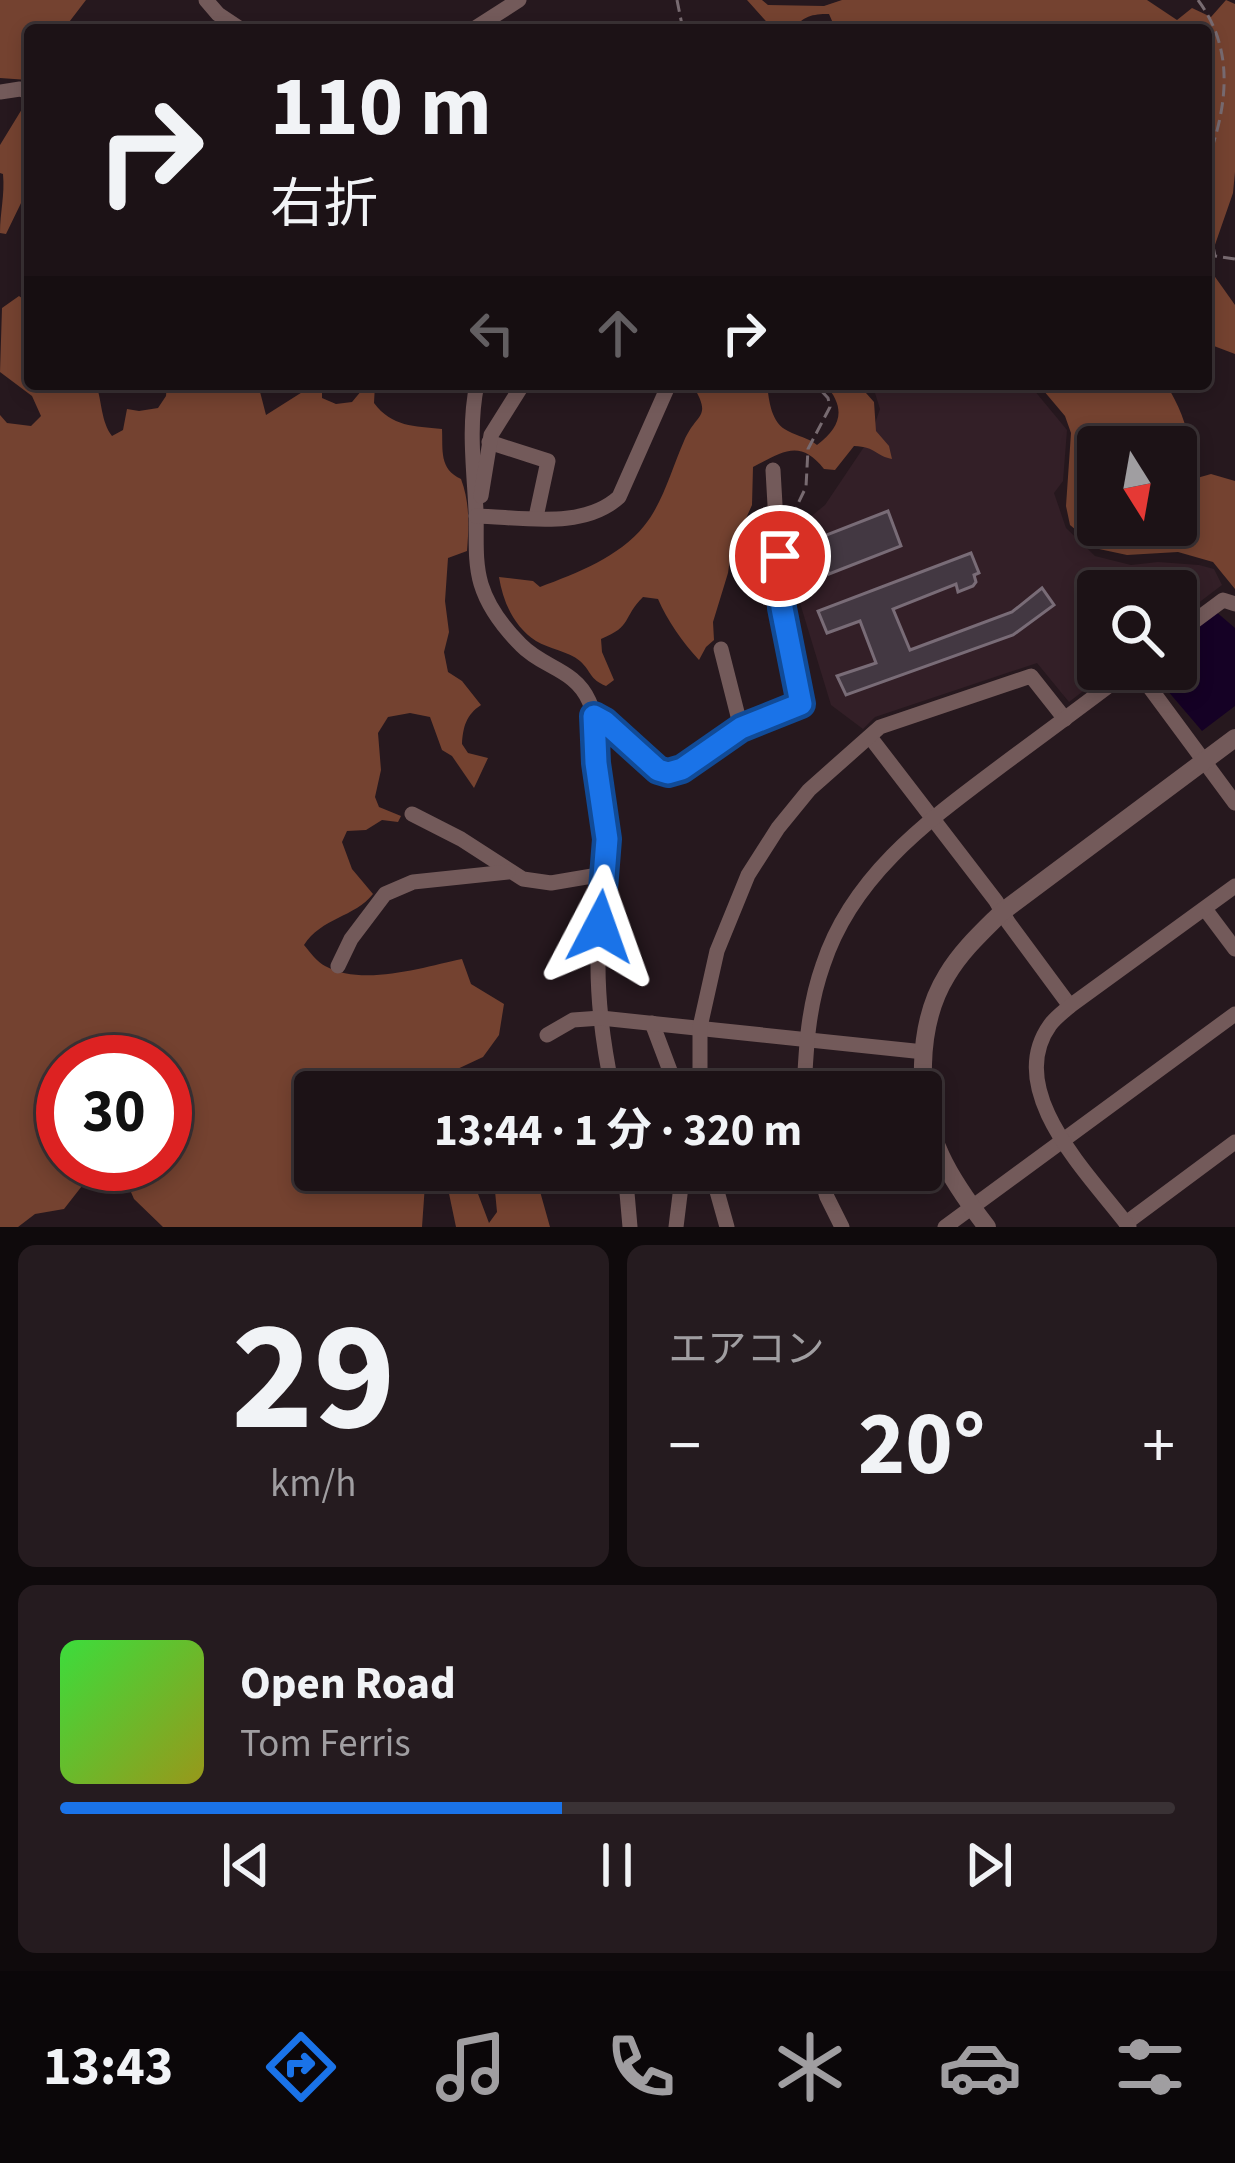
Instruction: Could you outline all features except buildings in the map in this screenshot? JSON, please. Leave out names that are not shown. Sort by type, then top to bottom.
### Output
[{"type":"street","points":[[206,0],[233,24]]},
{"type":"street","points":[[481,24],[519,0]]},
{"type":"street","points":[[476,390],[470,444],[481,584],[502,625],[543,663],[565,670],[579,684],[594,716],[607,839],[598,964],[610,1071]]},
{"type":"street","points":[[476,516],[489,442],[519,390]]},
{"type":"street","points":[[476,516],[566,519],[602,510],[620,497],[667,390]]},
{"type":"street","points":[[489,442],[548,461],[536,517]]},
{"type":"street","points":[[594,716],[658,770],[668,773],[682,769],[741,728],[801,704],[782,608],[773,470]]},
{"type":"street","points":[[1197,619],[1223,600],[1235,604]]},
{"type":"street","points":[[722,650],[741,728]]},
{"type":"street","points":[[700,1071],[700,1027],[717,951],[748,874],[808,790],[880,728],[1031,676],[1065,719]]},
{"type":"street","points":[[805,1071],[812,1001],[824,960],[842,922],[877,872],[932,818],[1104,690]]},
{"type":"street","points":[[1149,690],[1235,803]]},
{"type":"street","points":[[870,736],[1070,1006]]},
{"type":"street","points":[[987,1227],[939,1151],[926,1100],[924,1052],[929,1021],[945,978],[968,944],[1002,912],[1235,738]]},
{"type":"street","points":[[412,814],[508,872],[534,882],[604,874]]},
{"type":"street","points":[[338,966],[351,939],[385,894],[413,882],[508,872]]},
{"type":"street","points":[[1235,886],[1070,1006],[1040,1043],[1036,1065],[1043,1108],[1128,1225],[1235,1142]]},
{"type":"street","points":[[1205,909],[1235,949]]},
{"type":"street","points":[[945,1227],[1235,1014]]},
{"type":"street","points":[[547,1035],[573,1020],[601,1018],[924,1052]]},
{"type":"street","points":[[652,1023],[670,1071]]},
{"type":"street","points":[[627,1191],[630,1227]]},
{"type":"street","points":[[676,1227],[680,1191]]},
{"type":"street","points":[[717,1191],[727,1227]]},
{"type":"street","points":[[825,1191],[842,1227]]},
{"type":"path","points":[[1198,0],[1212,13],[1227,40]]},
{"type":"path","points":[[1212,148],[1232,80]]},
{"type":"path","points":[[1212,241],[1215,256],[1235,259]]},
{"type":"path","points":[[778,532],[783,532],[801,501],[808,449],[830,407],[821,390]]},
{"type":"shaded area","points":[[0,0],[86,0],[68,24],[24,24],[24,80],[0,78]]},
{"type":"shaded area","points":[[747,0],[824,6],[842,0],[1147,0],[1177,20],[1192,8],[1211,17],[1226,0],[1235,4],[1235,172],[1233,193],[1212,253],[1212,24],[833,24],[829,14],[808,17],[798,24],[769,24]]},
{"type":"shaded area","points":[[24,110],[22,201],[6,234],[0,233],[0,145]]},
{"type":"shaded area","points":[[1212,271],[1235,305],[1235,354],[1212,345]]},
{"type":"shaded area","points":[[19,296],[24,300],[24,390],[0,372],[2,308]]},
{"type":"shaded area","points":[[24,390],[97,390],[112,436],[123,430],[127,409],[158,408],[166,390],[260,390],[266,415],[306,390],[322,390],[322,398],[336,404],[352,402],[362,390],[375,390],[374,403],[388,417],[442,429],[444,458],[449,470],[461,479],[468,524],[467,551],[448,558],[449,632],[444,652],[448,672],[481,705],[466,722],[462,744],[468,753],[488,758],[474,788],[452,756],[442,750],[430,717],[410,713],[388,717],[378,733],[381,770],[375,797],[379,807],[401,816],[398,822],[382,820],[366,830],[347,831],[342,842],[352,869],[373,894],[319,929],[304,945],[325,966],[357,975],[462,959],[471,984],[504,1004],[499,1035],[483,1057],[453,1071],[294,1071],[294,1191],[425,1191],[422,1227],[163,1227],[131,1191],[192,1191],[192,1035],[36,1035],[36,1191],[78,1191],[64,1209],[35,1214],[18,1227],[0,1227],[0,415],[7,423],[31,426],[41,416]]},
{"type":"shaded area","points":[[695,390],[768,390],[778,423],[817,445],[832,431],[838,416],[829,390],[863,390],[874,402],[876,431],[889,446],[892,459],[854,446],[835,470],[824,469],[799,451],[782,453],[753,467],[752,505],[731,552],[713,622],[714,640],[699,660],[658,599],[643,597],[623,626],[601,639],[614,680],[606,686],[575,658],[536,641],[522,629],[507,605],[499,577],[533,581],[540,587],[596,563],[634,537],[657,507],[684,441],[701,414]]},
{"type":"shaded area","points":[[872,390],[1034,390],[1067,430],[1063,481],[1054,493],[1077,546],[1131,565],[1158,562],[1214,569],[1222,585],[1197,604],[1197,570],[1077,570],[1077,690],[1085,690],[1069,702],[1037,663],[875,717],[863,729],[831,705],[786,537],[825,505],[870,438],[880,409]]},
{"type":"shaded area","points":[[1043,390],[1169,390],[1185,426],[1077,426],[1077,531],[1070,525],[1066,506],[1071,433],[1065,416]]},
{"type":"shaded area","points":[[1211,474],[1235,481],[1235,589],[1213,562],[1178,552],[1127,555],[1095,546],[1197,546],[1197,478]]},
{"type":"shaded area","points":[[1214,610],[1235,628],[1235,706],[1202,731],[1167,690],[1197,690],[1197,624]]},
{"type":"shaded area","points":[[448,1191],[477,1191],[489,1223],[497,1212],[495,1191],[540,1191],[550,1227],[456,1227]]},
{"type":"route","points":[[600,927],[607,839],[594,716],[658,770],[668,773],[682,769],[741,728],[801,704],[782,608],[780,556]]}]
